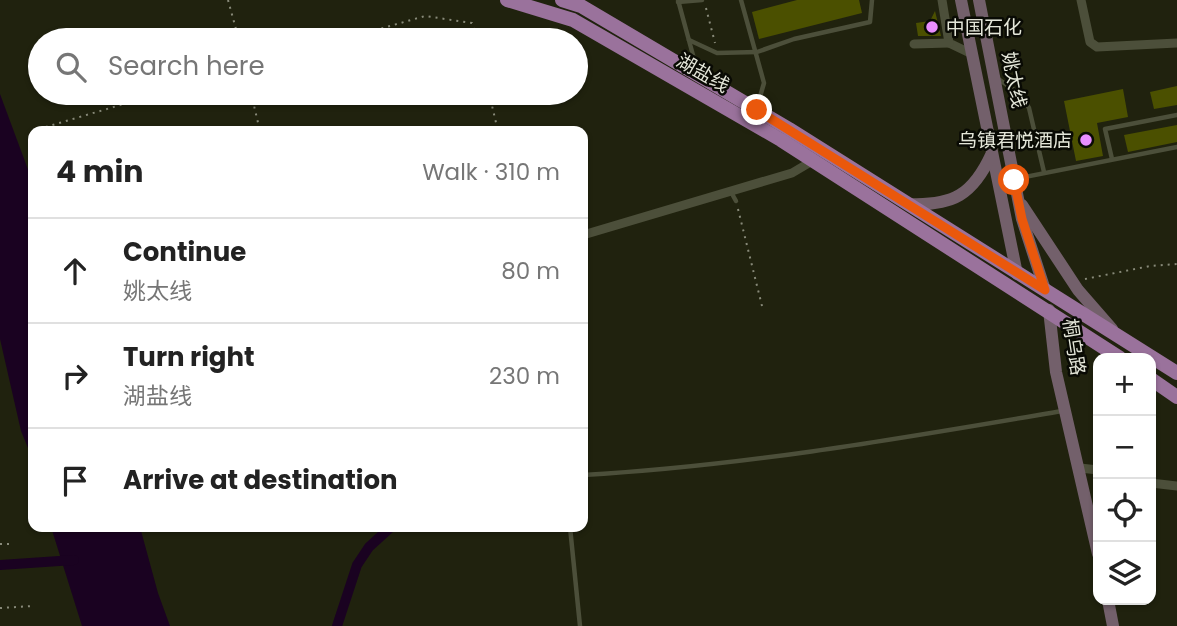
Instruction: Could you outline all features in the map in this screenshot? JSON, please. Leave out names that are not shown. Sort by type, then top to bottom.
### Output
[{"type":"main road","name":"湖盐线","points":[[507,0],[573,20],[587,28]]},
{"type":"main road","name":"湖盐线","points":[[562,0],[580,3],[757,110],[1177,373]]},
{"type":"main road","name":"姚太线","points":[[961,0],[1017,274]]},
{"type":"main road","name":"姚太线","points":[[979,0],[1018,199],[1045,290]]},
{"type":"main road","name":"湖盐线","points":[[588,29],[814,160],[1113,353]]},
{"type":"main road","points":[[907,204],[936,205],[951,201],[976,181],[993,153]]},
{"type":"main road","points":[[1018,199],[1073,282],[1119,337]]},
{"type":"main road","points":[[1017,274],[1027,296]]},
{"type":"main road","points":[[1045,290],[1049,310]]},
{"type":"main road","name":"桐乌路","points":[[1049,310],[1051,348],[1095,542]]},
{"type":"main road","points":[[1156,382],[1177,397]]},
{"type":"main road","points":[[1109,605],[1113,626]]},
{"type":"street","points":[[942,0],[949,43]]},
{"type":"street","points":[[1081,0],[1090,42],[1097,47],[1177,43]]},
{"type":"street","points":[[914,44],[949,43],[972,54]]},
{"type":"street","points":[[588,234],[792,173],[814,160]]},
{"type":"street","points":[[1080,468],[1093,469]]},
{"type":"street","points":[[1156,484],[1177,486]]},
{"type":"lane","points":[[699,75],[678,1],[703,0]]},
{"type":"lane","points":[[741,0],[764,83],[757,110]]},
{"type":"lane","points":[[689,40],[717,52],[757,52],[794,39],[870,22],[872,0]]},
{"type":"lane","points":[[994,75],[1021,95],[1029,108],[1044,172]]},
{"type":"lane","points":[[1111,159],[1105,129],[1177,115]]},
{"type":"lane","points":[[1014,180],[1177,147]]},
{"type":"lane","points":[[731,191],[736,201]]},
{"type":"lane","points":[[588,475],[686,467],[879,442],[1067,410]]},
{"type":"lane","points":[[571,532],[580,626]]},
{"type":"path","points":[[228,0],[236,28]]},
{"type":"path","points":[[703,0],[717,52]]},
{"type":"path","points":[[385,28],[433,15],[472,23],[473,28]]},
{"type":"path","points":[[49,126],[120,105]]},
{"type":"path","points":[[254,105],[259,126]]},
{"type":"path","points":[[492,105],[497,126]]},
{"type":"path","points":[[736,201],[763,310]]},
{"type":"path","points":[[1073,282],[1150,266],[1177,264]]},
{"type":"path","points":[[0,544],[12,544]]},
{"type":"path","points":[[0,608],[33,606]]},
{"type":"shaded area","points":[[0,94],[28,170],[28,448],[21,431],[0,339]]},
{"type":"shaded area","points":[[53,532],[141,532],[170,626],[82,626]]},
{"type":"building","points":[[797,0],[859,0],[862,13],[759,39],[752,12]]},
{"type":"building","points":[[935,11],[941,36],[918,36],[916,23],[930,21]]},
{"type":"building","points":[[1177,86],[1177,105],[1154,109],[1150,92]]},
{"type":"building","name":"乌镇君悦酒店","points":[[1123,89],[1128,117],[1097,123],[1103,156],[1076,161],[1064,101]]},
{"type":"building","points":[[1177,125],[1177,142],[1128,152],[1124,135]]},
{"type":"waterway","points":[[337,626],[357,565],[369,547],[386,532]]},
{"type":"waterway","points":[[0,565],[74,560]]},
{"type":"place","name":"中国石化","points":[[932,27]]},
{"type":"place","name":"乌镇君悦酒店","points":[[1086,140]]},
{"type":"route","points":[[757,110],[1045,290],[1022,219],[1014,180]]}]
